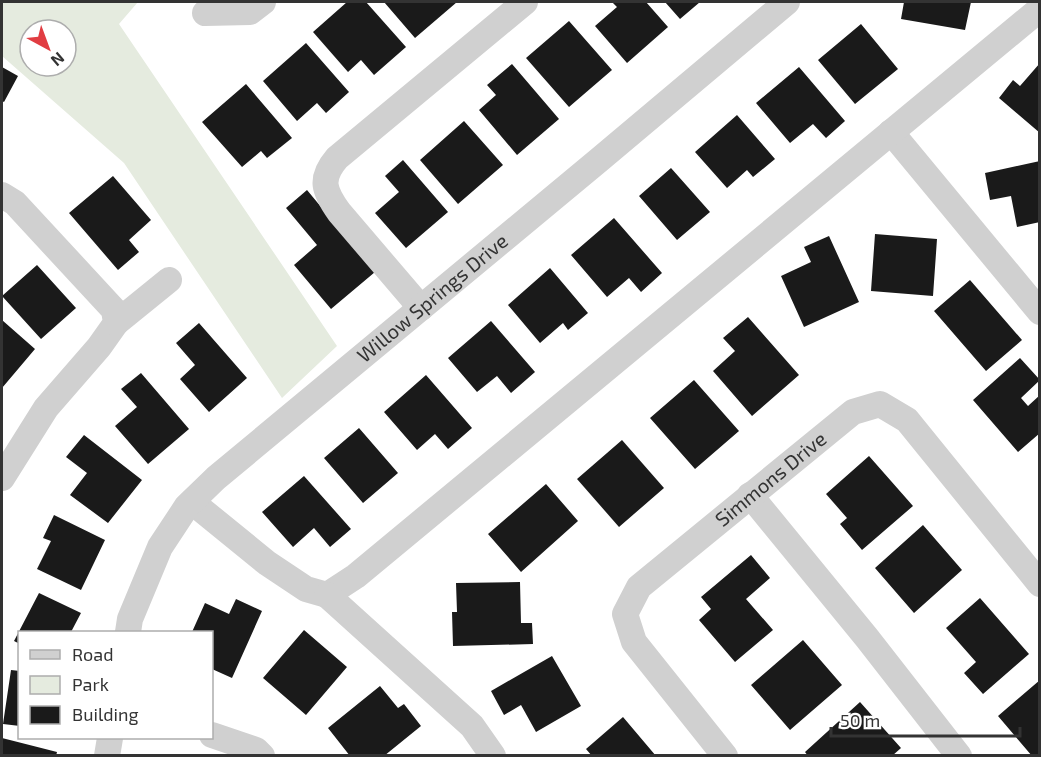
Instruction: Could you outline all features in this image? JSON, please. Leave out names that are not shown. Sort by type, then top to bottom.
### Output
[{"type":"street","points":[[205,13],[250,12],[263,2]]},
{"type":"street","points":[[421,308],[330,199],[325,184],[328,169],[337,158],[525,2]]},
{"type":"street","name":"Willow Springs Drive","points":[[128,631],[130,619],[160,547],[187,506],[216,478],[787,2]]},
{"type":"street","points":[[327,595],[356,576],[1040,9]]},
{"type":"street","points":[[891,132],[1040,312]]},
{"type":"street","points":[[2,195],[15,202],[114,310],[116,323]]},
{"type":"street","points":[[2,478],[46,408],[99,347],[116,323],[169,280]]},
{"type":"street","name":"Simmons Drive","points":[[725,756],[634,642],[625,614],[639,587],[853,412],[880,404],[907,420],[1040,584]]},
{"type":"street","points":[[750,495],[867,638],[959,756]]},
{"type":"street","points":[[192,502],[267,563],[306,589],[327,595],[472,726],[493,756]]},
{"type":"street","points":[[213,735],[256,750],[262,756]]},
{"type":"street","points":[[107,756],[110,739]]},
{"type":"green space","points":[[2,2],[138,2],[119,24],[337,346],[282,398],[124,163],[27,78],[78,78],[78,18],[18,18],[18,70],[2,56]]},
{"type":"building","points":[[347,2],[366,2],[406,47],[374,75],[361,60],[348,72],[313,32]]},
{"type":"building","points":[[384,2],[457,2],[415,38]]},
{"type":"building","points":[[612,2],[646,2],[668,27],[627,63],[595,26],[617,7]]},
{"type":"building","points":[[665,2],[700,2],[680,19]]},
{"type":"building","points":[[904,2],[971,2],[965,30],[901,19]]},
{"type":"building","points":[[569,21],[612,70],[569,107],[526,58]]},
{"type":"building","points":[[861,24],[898,69],[855,104],[818,60]]},
{"type":"building","points":[[306,43],[349,92],[326,113],[317,103],[297,121],[263,81]]},
{"type":"building","points":[[1040,63],[1040,133],[999,98],[1013,80],[1020,86]]},
{"type":"building","points":[[512,64],[559,119],[517,155],[479,110],[496,95],[487,85]]},
{"type":"building","points":[[2,67],[18,76],[4,102],[2,101]]},
{"type":"building","points":[[799,67],[845,121],[826,138],[813,124],[790,143],[756,103]]},
{"type":"building","points":[[246,84],[292,138],[267,158],[261,151],[242,167],[202,122]]},
{"type":"building","points":[[737,115],[775,159],[753,177],[747,170],[727,188],[695,152]]},
{"type":"building","points":[[464,121],[503,165],[458,204],[420,160]]},
{"type":"building","points":[[403,160],[448,212],[406,248],[375,213],[399,192],[385,176]]},
{"type":"building","points":[[1040,161],[1040,222],[1017,227],[1011,196],[990,200],[985,173]]},
{"type":"building","points":[[671,168],[710,212],[677,240],[639,196]]},
{"type":"building","points":[[113,176],[151,220],[129,240],[139,252],[118,270],[69,213]]},
{"type":"building","points":[[307,190],[375,272],[331,309],[294,265],[317,245],[286,208]]},
{"type":"building","points":[[614,218],[662,273],[641,292],[629,278],[607,297],[571,255]]},
{"type":"building","points":[[875,234],[937,239],[933,296],[871,291]]},
{"type":"building","points":[[829,236],[859,302],[804,327],[781,276],[811,262],[804,247]]},
{"type":"building","points":[[37,265],[76,308],[41,339],[2,296]]},
{"type":"building","points":[[550,268],[588,313],[568,330],[563,323],[540,343],[508,305]]},
{"type":"building","points":[[970,280],[1022,340],[986,371],[934,311]]},
{"type":"building","points":[[748,317],[799,375],[752,416],[713,371],[735,351],[723,338]]},
{"type":"building","points":[[2,320],[35,349],[2,388]]},
{"type":"building","points":[[491,321],[535,372],[511,393],[497,376],[477,392],[448,358]]},
{"type":"building","points":[[199,323],[247,378],[209,412],[180,379],[195,365],[176,343]]},
{"type":"building","points":[[1020,358],[1040,380],[1021,398],[1028,406],[1040,395],[1040,433],[1018,452],[973,400]]},
{"type":"building","points":[[141,373],[189,429],[148,464],[115,426],[137,407],[121,389]]},
{"type":"building","points":[[426,375],[472,428],[448,449],[435,434],[417,450],[384,412]]},
{"type":"building","points":[[694,380],[739,431],[695,469],[650,418]]},
{"type":"building","points":[[359,428],[398,473],[363,503],[324,458]]},
{"type":"building","points":[[84,435],[142,480],[108,523],[70,495],[87,473],[66,457]]},
{"type":"building","points":[[622,440],[664,488],[619,527],[577,479]]},
{"type":"building","points":[[869,456],[913,506],[862,550],[840,524],[847,518],[826,494]]},
{"type":"building","points":[[304,476],[351,529],[330,547],[314,528],[293,547],[262,512]]},
{"type":"building","points":[[546,484],[578,521],[521,572],[488,534]]},
{"type":"building","points":[[54,515],[105,540],[81,590],[37,569],[51,541],[43,538]]},
{"type":"building","points":[[923,525],[962,570],[914,613],[875,568]]},
{"type":"building","points":[[751,555],[770,578],[746,599],[773,630],[735,662],[699,620],[711,609],[701,597]]},
{"type":"building","points":[[520,582],[521,623],[532,623],[533,644],[453,646],[452,612],[457,612],[456,583]]},
{"type":"building","points":[[39,593],[81,613],[72,631],[19,631]]},
{"type":"building","points":[[980,598],[1029,654],[983,694],[964,673],[976,662],[946,628]]},
{"type":"building","points":[[236,599],[262,611],[232,678],[213,669],[213,631],[192,631],[205,603],[229,614]]},
{"type":"building","points":[[304,630],[347,667],[306,715],[263,678]]},
{"type":"building","points":[[803,640],[842,685],[790,730],[751,685]]},
{"type":"building","points":[[552,656],[581,706],[536,732],[521,705],[504,715],[491,691]]},
{"type":"building","points":[[11,670],[18,671],[18,726],[3,724]]},
{"type":"building","points":[[1040,680],[1040,756],[1032,756],[998,716]]},
{"type":"building","points":[[380,686],[398,708],[404,704],[421,726],[384,756],[350,756],[328,728]]},
{"type":"building","points":[[860,702],[901,748],[892,756],[808,756],[805,752]]},
{"type":"building","points":[[623,717],[656,756],[592,756],[586,749]]},
{"type":"building","points":[[2,738],[57,752],[56,756],[2,756]]}]
